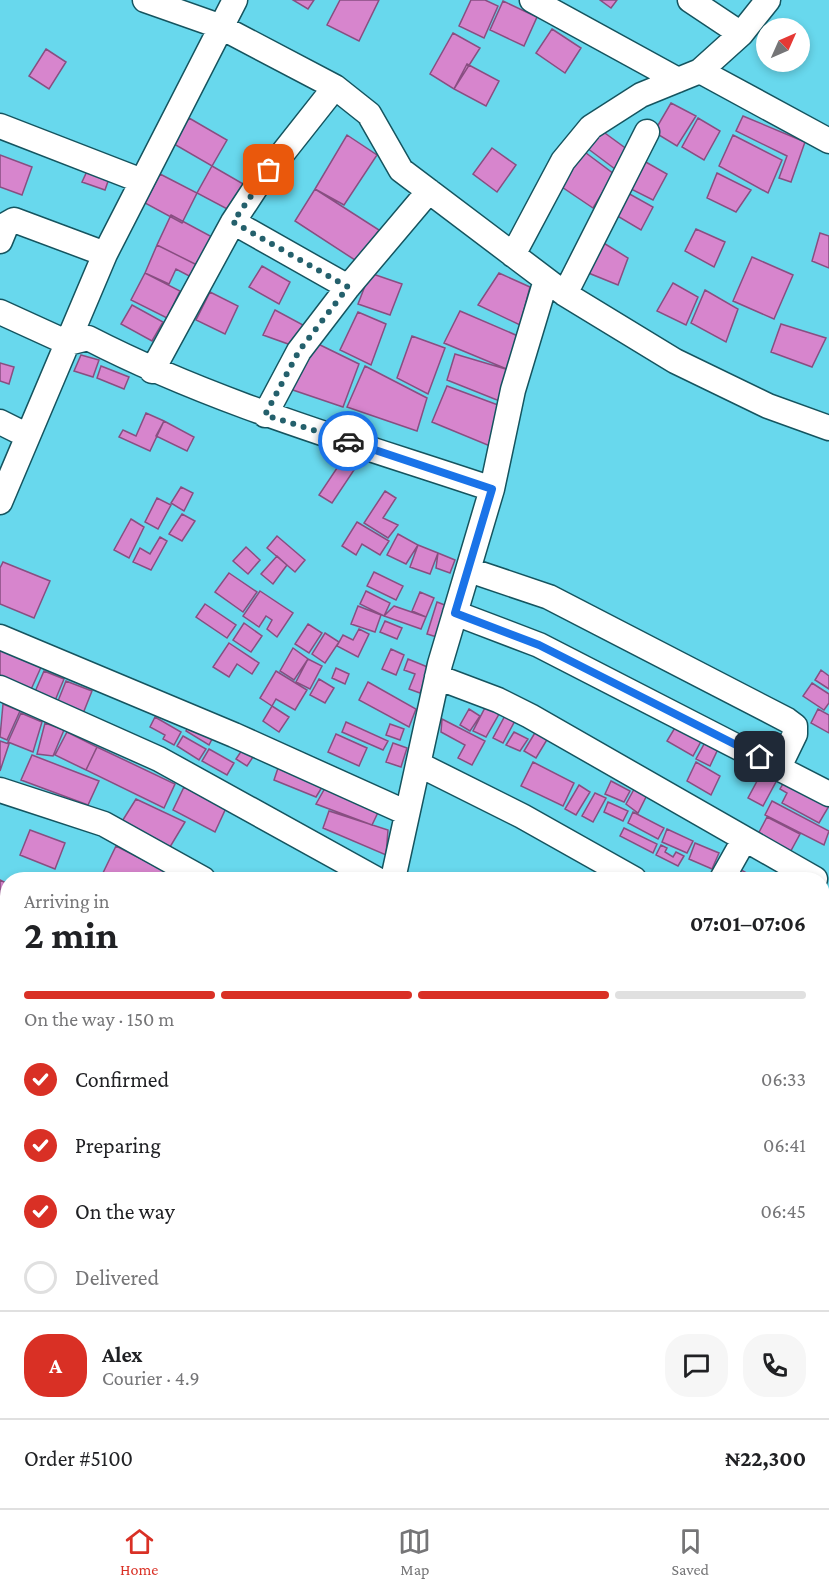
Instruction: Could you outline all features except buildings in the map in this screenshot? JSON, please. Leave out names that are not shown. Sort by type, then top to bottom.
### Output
[{"type":"street","points":[[146,0],[219,26],[335,87],[369,114],[401,170],[556,287],[675,361],[768,406],[829,428]]},
{"type":"street","points":[[0,502],[105,254],[219,26],[235,0]]},
{"type":"street","points":[[532,0],[678,80]]},
{"type":"street","points":[[690,0],[741,34]]},
{"type":"street","points":[[513,255],[563,161],[578,141],[591,128],[641,95],[700,71],[741,34],[768,0]]},
{"type":"street","points":[[700,71],[829,141]]},
{"type":"street","points":[[152,371],[233,222],[256,187],[335,87]]},
{"type":"street","points":[[0,126],[142,181]]},
{"type":"street","points":[[394,872],[437,677],[492,489],[513,390],[556,287],[647,132]]},
{"type":"street","points":[[265,415],[299,351],[348,287],[429,191]]},
{"type":"street","points":[[0,240],[7,224],[14,220],[105,254]]},
{"type":"street","points":[[233,222],[348,287]]},
{"type":"street","points":[[0,312],[68,343],[88,338],[152,371],[265,415],[492,489]]},
{"type":"street","points":[[0,422],[28,436]]},
{"type":"street","points":[[469,570],[549,597],[787,720],[795,726],[795,734],[779,766]]},
{"type":"street","points":[[455,613],[539,645],[779,766],[829,794]]},
{"type":"street","points":[[0,637],[223,730],[407,813]]},
{"type":"street","points":[[437,677],[498,700],[530,716],[802,872]]},
{"type":"street","points":[[0,688],[159,759],[363,872]]},
{"type":"street","points":[[418,764],[522,816],[622,872]]},
{"type":"street","points":[[0,790],[104,824],[190,872]]},
{"type":"street","points":[[726,872],[744,840]]},
{"type":"way so far","points":[[269,170],[233,222],[348,287],[299,351],[265,415],[348,441]]},
{"type":"route","points":[[348,441],[492,489],[455,613],[539,645],[760,757]]}]
